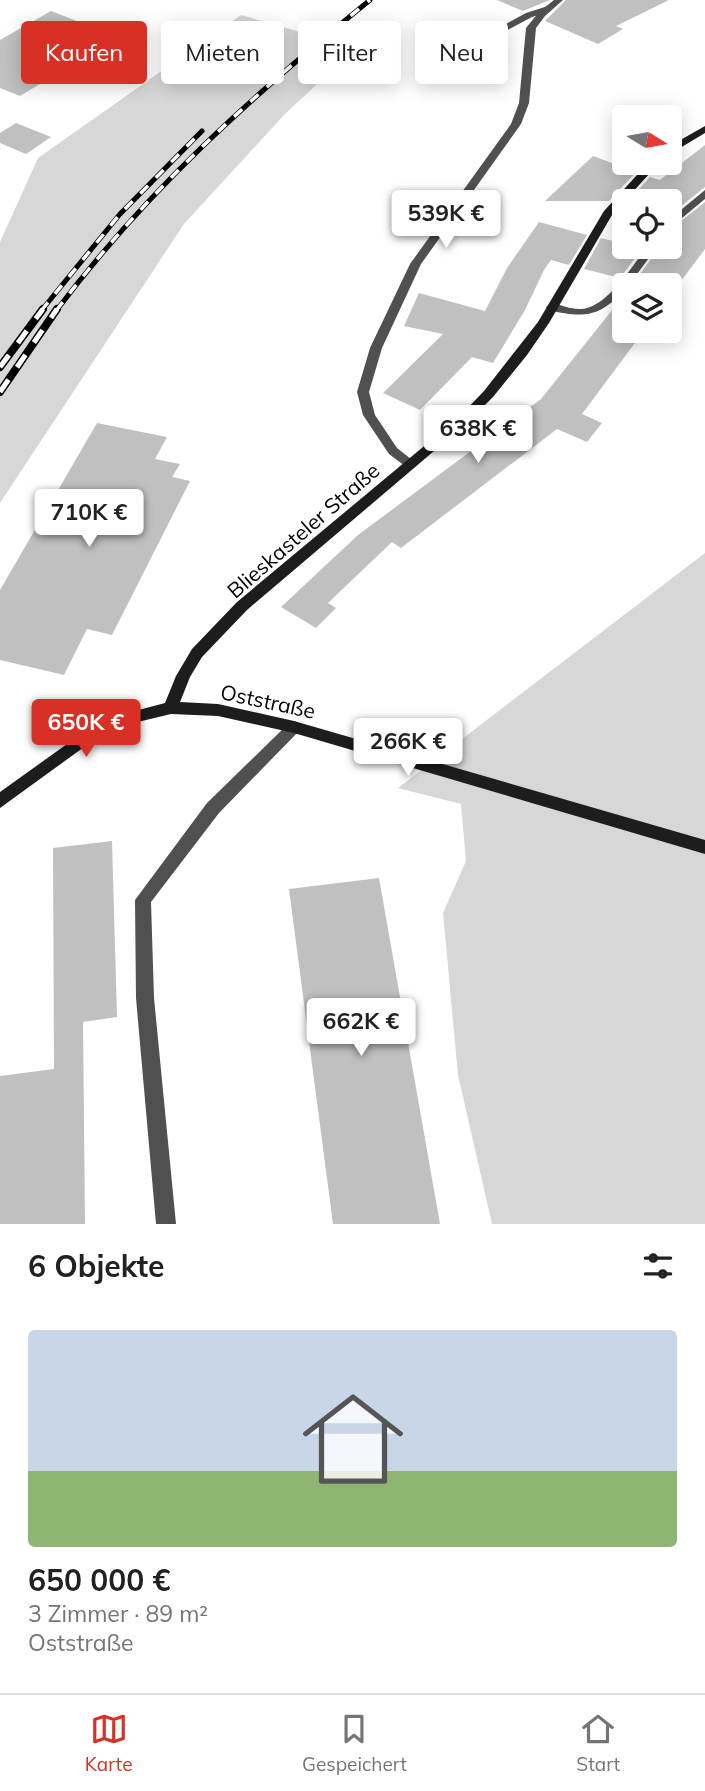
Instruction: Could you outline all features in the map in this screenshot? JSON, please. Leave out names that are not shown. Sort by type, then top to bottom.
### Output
[{"type":"main road","points":[[682,143],[705,129]]},
{"type":"main road","name":"Blieskasteler Straße","points":[[171,708],[183,676],[197,653],[242,606],[492,392],[522,354],[552,307],[588,239],[613,202],[641,175]]},
{"type":"main road","name":"Oststraße","points":[[0,801],[96,732],[130,717],[171,708],[218,710],[294,727],[705,848]]},
{"type":"street","points":[[410,464],[393,451],[369,415],[363,392],[376,348],[416,264],[516,124],[524,103],[531,28],[559,0]]},
{"type":"street","points":[[508,26],[548,9]]},
{"type":"street","points":[[682,214],[705,193]]},
{"type":"street","points":[[552,307],[579,313],[596,308],[616,294],[643,259]]},
{"type":"street","points":[[166,1224],[145,998],[143,900],[213,808],[294,727]]},
{"type":"shaded area","points":[[241,15],[262,21],[232,21]]},
{"type":"shaded area","points":[[284,27],[298,31],[298,84],[317,84],[285,114],[184,224],[0,503],[0,242],[38,158],[143,84],[147,84],[161,71],[161,84],[284,84]]},
{"type":"shaded area","points":[[705,553],[705,1224],[492,1224],[458,1075],[443,913],[466,861],[461,804],[398,788]]},
{"type":"building","points":[[497,0],[550,0],[523,11]]},
{"type":"building","points":[[566,0],[669,0],[616,26],[623,29],[598,44],[545,21]]},
{"type":"building","points":[[51,11],[77,21],[33,21]]},
{"type":"building","points":[[21,28],[21,84],[40,84],[20,96],[0,88],[0,40]]},
{"type":"building","points":[[16,123],[51,137],[26,154],[0,143],[0,133]]},
{"type":"building","points":[[705,145],[705,187],[682,205],[682,189],[639,189],[650,177],[660,180],[666,175],[682,175],[682,163]]},
{"type":"building","points":[[593,156],[612,163],[612,175],[633,175],[620,189],[612,189],[612,198],[609,201],[545,201]]},
{"type":"building","points":[[705,202],[705,249],[682,280],[682,273],[641,273],[651,259],[682,259],[682,220]]},
{"type":"building","points":[[539,222],[587,235],[569,265],[551,260],[493,363],[472,357],[420,410],[383,393],[443,334],[404,326],[419,293],[485,311],[507,268]]},
{"type":"building","points":[[601,238],[612,241],[612,259],[634,259],[624,273],[612,273],[612,276],[584,269]]},
{"type":"building","points":[[612,310],[612,343],[635,343],[582,414],[602,423],[587,442],[557,429],[401,548],[392,542],[328,603],[336,608],[316,628],[281,607],[358,535],[541,399]]},
{"type":"building","points":[[97,423],[167,437],[155,459],[180,464],[172,477],[190,481],[112,635],[87,629],[64,675],[0,660],[0,590]]},
{"type":"building","points":[[112,841],[117,1017],[83,1022],[85,1224],[0,1224],[0,1076],[54,1069],[53,848]]},
{"type":"building","points":[[379,878],[440,1224],[333,1224],[289,889]]},
{"type":"railway","points":[[56,311],[164,184],[243,108],[370,0]]},
{"type":"railway","points":[[41,311],[120,214],[202,131]]},
{"type":"railway","points":[[0,367],[43,309]]},
{"type":"railway","points":[[0,392],[57,309]]}]
